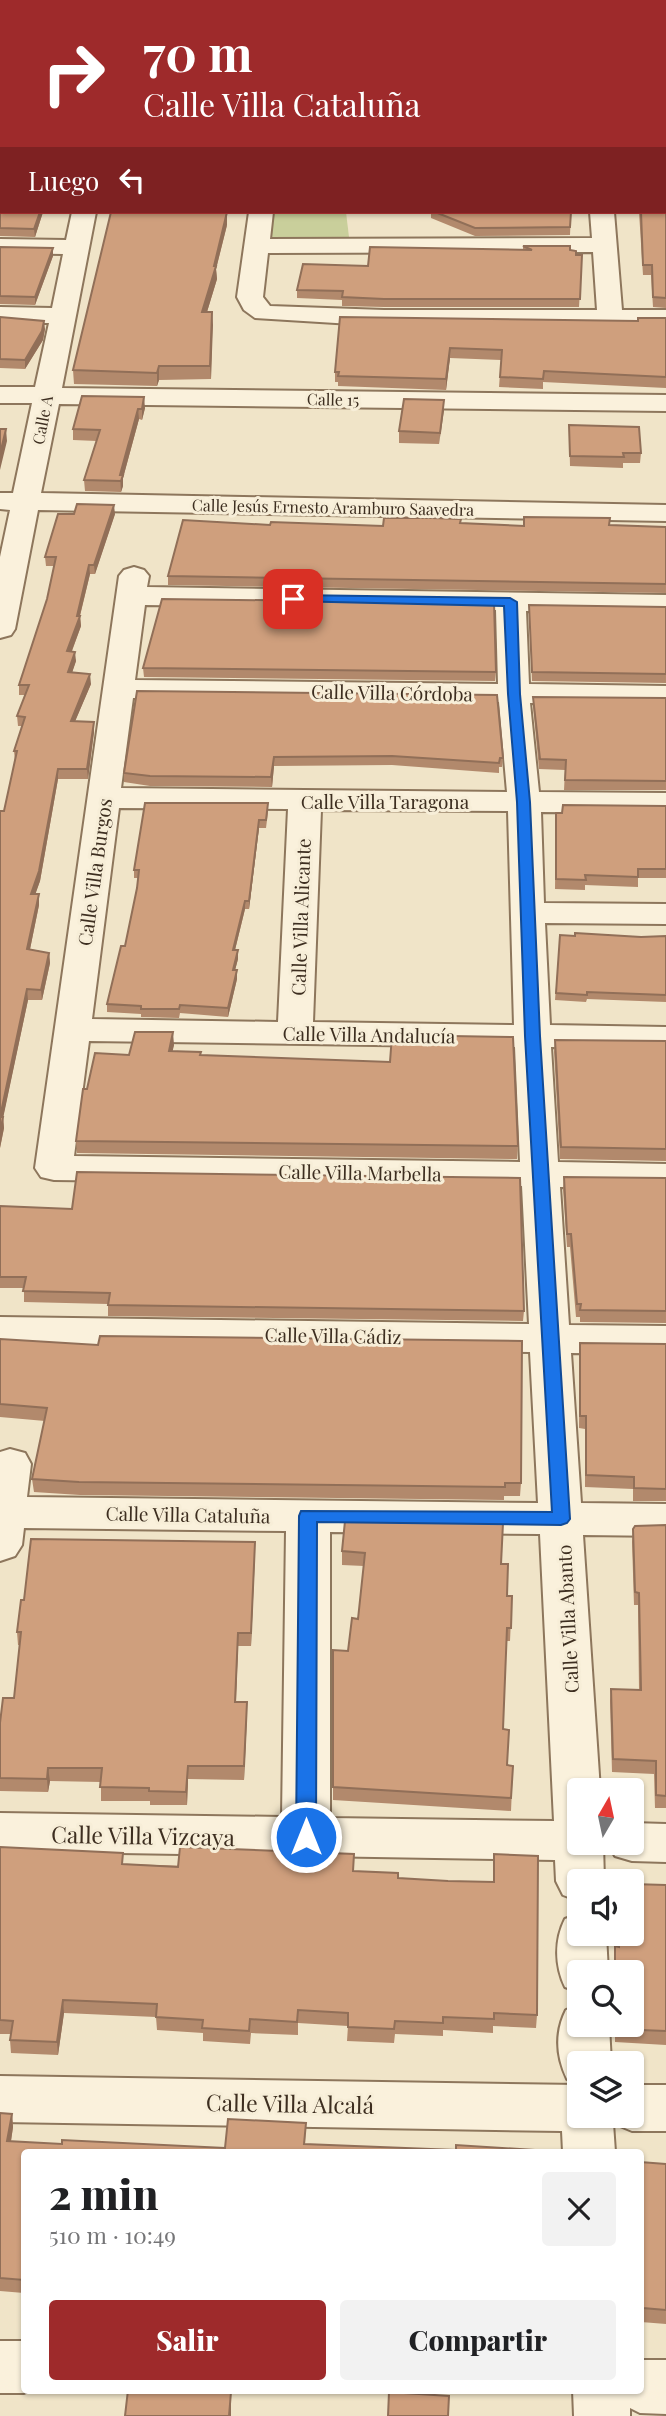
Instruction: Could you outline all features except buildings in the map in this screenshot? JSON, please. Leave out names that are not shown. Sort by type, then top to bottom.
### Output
[{"type":"street","name":"Calle A","points":[[0,628],[13,502],[47,395],[78,247],[93,214]]},
{"type":"street","points":[[233,215],[247,214]]},
{"type":"street","points":[[261,214],[250,297],[253,305],[264,313],[334,317],[666,318]]},
{"type":"street","points":[[601,214],[610,318]]},
{"type":"street","points":[[257,246],[604,245]]},
{"type":"street","points":[[0,246],[78,247]]},
{"type":"street","points":[[0,315],[64,316]]},
{"type":"street","name":"Calle 15","points":[[0,395],[666,403]]},
{"type":"street","name":"Calle Jesús Ernesto Aramburo Saavedra","points":[[13,502],[666,513]]},
{"type":"street","name":"Calle Villa Burgos","points":[[54,1168],[132,586],[510,602]]},
{"type":"street","points":[[510,602],[666,604]]},
{"type":"street","name":"Calle Villa Abanto","points":[[510,602],[514,694],[524,802],[532,1036],[575,1778]]},
{"type":"street","name":"Calle Villa Córdoba","points":[[118,689],[666,695]]},
{"type":"street","name":"Calle Villa Taragona","points":[[104,799],[666,803]]},
{"type":"street","name":"Calle Villa Alicante","points":[[296,1033],[305,800]]},
{"type":"street","points":[[526,913],[666,914]]},
{"type":"street","name":"Calle Villa Andalucía","points":[[72,1030],[666,1038]]},
{"type":"street","name":"Calle Villa Marbella","points":[[54,1168],[666,1176]]},
{"type":"street","name":"Calle Villa Cádiz","points":[[0,1331],[666,1339]]},
{"type":"street","points":[[2,1529],[10,1464]]},
{"type":"street","points":[[306,1837],[308,1516]]},
{"type":"street","name":"Calle Villa Cataluña","points":[[2,1529],[308,1516],[666,1520]]},
{"type":"street","name":"Calle Villa Vizcaya","points":[[0,1832],[567,1841]]},
{"type":"street","points":[[644,1842],[666,1843]]},
{"type":"street","name":"Calle Villa Alcalá","points":[[0,2099],[567,2108]]},
{"type":"street","points":[[644,2108],[666,2108]]},
{"type":"street","points":[[588,2128],[589,2149]]},
{"type":"street","points":[[0,2367],[21,2367]]},
{"type":"street","points":[[644,2386],[666,2386]]},
{"type":"street","points":[[601,2394],[602,2416]]},
{"type":"green space","points":[[271,214],[346,214],[349,237],[268,237]]},
{"type":"route","points":[[293,599],[510,602],[514,694],[524,802],[532,1036],[561,1519],[308,1516],[306,1837]]}]
